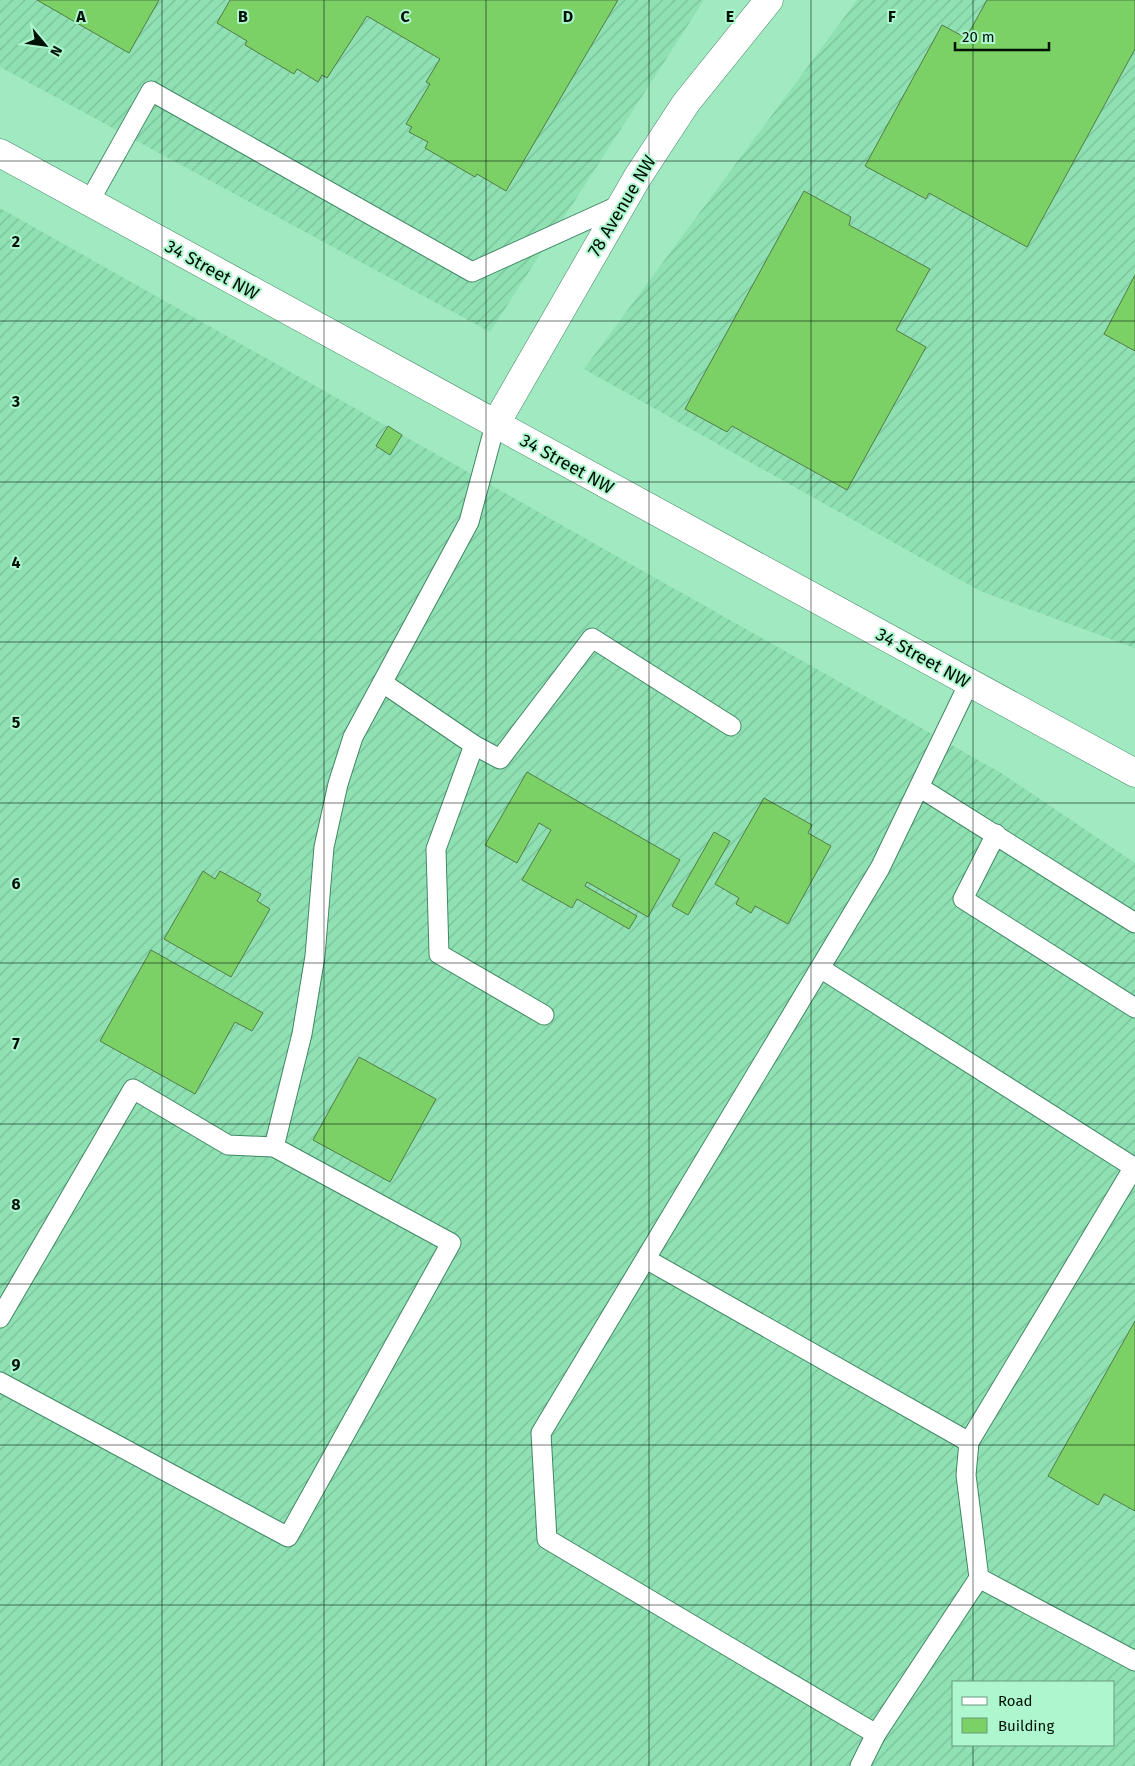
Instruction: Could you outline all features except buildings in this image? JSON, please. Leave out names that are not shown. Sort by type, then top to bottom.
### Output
[{"type":"main road","name":"78 Avenue NW","points":[[495,425],[620,205],[686,103],[769,0]]},
{"type":"main road","name":"34 Street NW","points":[[0,153],[1135,773]]},
{"type":"lane","points":[[89,202],[151,91],[472,272],[620,205]]},
{"type":"lane","points":[[274,1147],[303,1025],[315,956],[324,846],[338,784],[353,737],[469,522],[495,425]]},
{"type":"lane","points":[[383,682],[474,745],[500,759],[592,638],[731,726]]},
{"type":"lane","points":[[876,1734],[547,1539],[542,1433],[880,868],[969,683]]},
{"type":"lane","points":[[474,745],[436,849],[439,954],[544,1015]]},
{"type":"lane","points":[[919,787],[1135,923]]},
{"type":"lane","points":[[996,834],[964,899],[1135,1008]]},
{"type":"lane","points":[[820,968],[1134,1167],[969,1442],[966,1475],[980,1578],[876,1734],[860,1766]]},
{"type":"lane","points":[[0,1318],[133,1089],[228,1145],[274,1147],[451,1243],[288,1537],[0,1382]]},
{"type":"lane","points":[[646,1259],[969,1442]]},
{"type":"lane","points":[[980,1578],[1135,1661]]},
{"type":"shaded area","points":[[0,0],[704,0],[490,332],[0,67]]},
{"type":"shaded area","points":[[857,0],[1135,0],[1135,648],[980,591],[584,369]]},
{"type":"shaded area","points":[[0,208],[1001,773],[1135,863],[1135,1766],[0,1766]]}]
